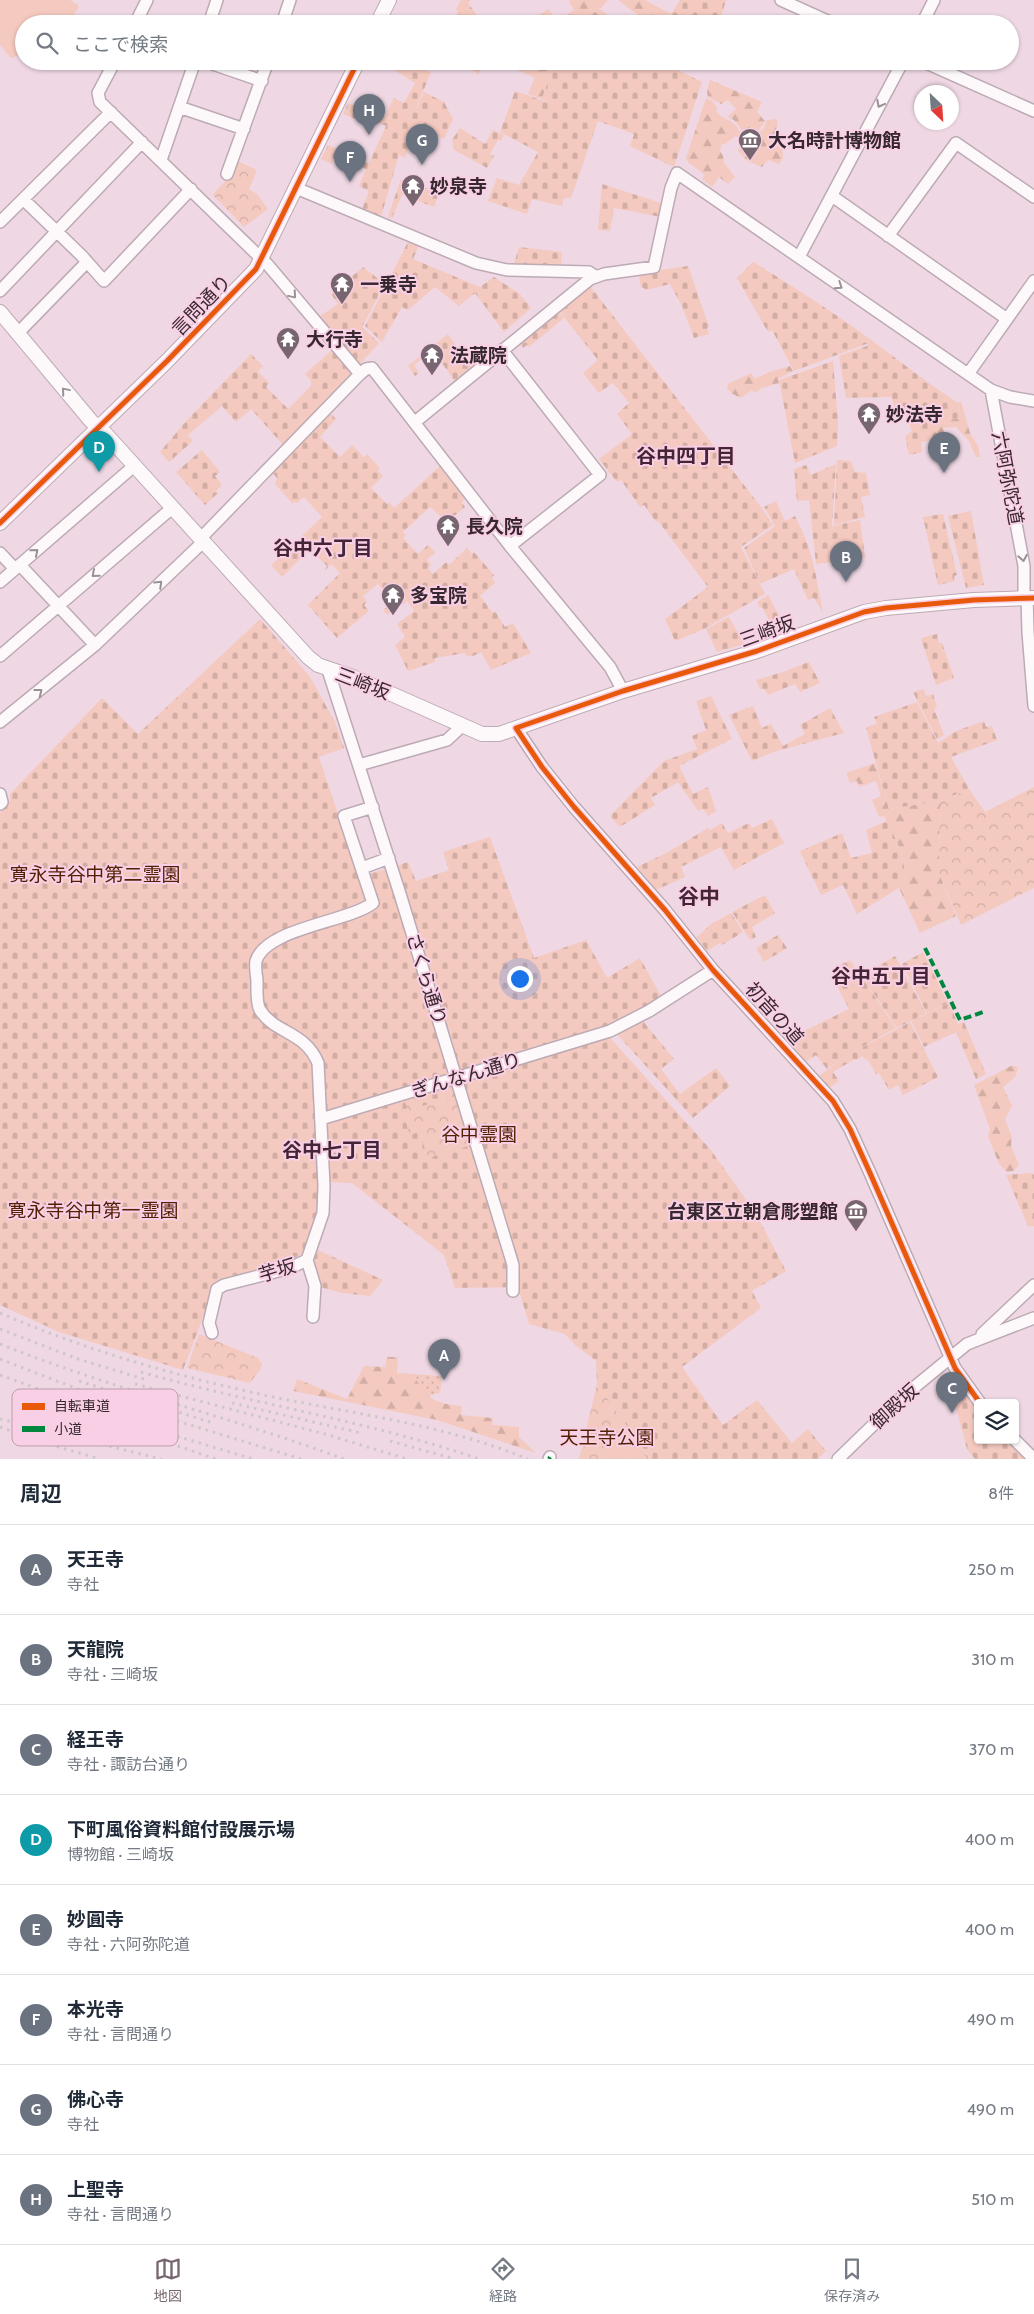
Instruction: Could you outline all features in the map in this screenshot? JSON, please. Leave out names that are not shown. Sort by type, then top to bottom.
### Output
[{"type":"main road","points":[[382,15],[389,0]]},
{"type":"main road","name":"言問通り","points":[[0,523],[231,296],[256,269],[354,70]]},
{"type":"main road","name":"三崎坂","points":[[0,312],[76,404],[256,598],[308,657],[328,670],[353,677],[462,726],[490,735],[740,657],[864,612],[886,608],[1028,597]]},
{"type":"street","points":[[140,15],[147,0]]},
{"type":"street","points":[[212,15],[217,0]]},
{"type":"street","points":[[781,0],[814,15]]},
{"type":"street","points":[[926,15],[934,0]]},
{"type":"street","points":[[284,15],[287,1]]},
{"type":"street","points":[[110,70],[98,93],[100,102],[262,259],[360,374]]},
{"type":"street","points":[[161,160],[192,70]]},
{"type":"street","points":[[231,70],[262,80]]},
{"type":"street","points":[[227,174],[265,70]]},
{"type":"street","points":[[799,257],[898,70]]},
{"type":"street","points":[[942,70],[1034,111]]},
{"type":"street","points":[[179,107],[244,129]]},
{"type":"street","points":[[0,222],[111,112]]},
{"type":"street","points":[[0,291],[142,142]]},
{"type":"street","points":[[888,236],[956,142],[1034,197]]},
{"type":"street","points":[[415,422],[595,276],[654,267],[671,188],[677,173],[990,390],[1034,401]]},
{"type":"street","points":[[296,188],[476,263],[507,270],[589,272],[595,276]]},
{"type":"street","points":[[23,199],[104,281],[191,189]]},
{"type":"street","points":[[832,196],[1007,319]]},
{"type":"street","points":[[18,334],[87,262]]},
{"type":"street","points":[[968,374],[1034,281]]},
{"type":"street","points":[[502,350],[600,475],[510,546]]},
{"type":"street","points":[[0,722],[95,645],[202,541],[360,374],[369,367],[374,370],[415,422],[510,546],[610,667],[623,692]]},
{"type":"street","name":"六阿弥陀道","points":[[990,390],[1024,566],[1028,597],[1028,632],[1034,706]]},
{"type":"street","points":[[0,582],[134,466]]},
{"type":"street","points":[[0,656],[172,508]]},
{"type":"street","points":[[0,553],[58,606],[95,645]]},
{"type":"street","name":"さくら通り","points":[[328,670],[389,858],[513,1265],[513,1291]]},
{"type":"street","points":[[359,765],[447,740],[462,726]]},
{"type":"street","name":"初音の道","points":[[516,728],[535,758],[574,807],[665,910],[713,970],[832,1099],[844,1119],[955,1368],[977,1399]]},
{"type":"street","points":[[0,794],[2,802],[0,804]]},
{"type":"street","points":[[372,806],[344,816],[362,868],[389,858]]},
{"type":"street","name":"芋坂","points":[[212,1333],[210,1323],[217,1289],[224,1285],[290,1268],[307,1260],[322,1213],[324,1186],[318,1063],[313,1050],[297,1037],[269,1020],[259,1008],[257,960],[273,941],[372,905],[362,868]]},
{"type":"street","name":"ぎんなん通り","points":[[321,1119],[610,1031],[649,1011],[713,970]]},
{"type":"street","points":[[307,1260],[315,1286],[313,1317]]},
{"type":"street","points":[[977,1339],[1034,1285]]},
{"type":"street","name":"御殿坂","points":[[838,1459],[900,1399],[950,1357],[977,1339],[1034,1318]]},
{"type":"street","points":[[1019,1444],[1034,1459]]},
{"type":"green space","points":[[0,0],[70,0],[79,6],[74,15],[15,15],[15,56],[11,58],[0,45]]},
{"type":"green space","points":[[461,0],[471,0],[468,3],[477,15],[456,15],[458,11],[456,9]]},
{"type":"green space","points":[[571,0],[608,0],[600,9],[597,7],[584,15],[566,15],[574,10],[569,2]]},
{"type":"green space","points":[[618,0],[645,0],[671,14],[670,15],[638,15]]},
{"type":"green space","points":[[680,0],[726,0],[722,15],[671,15]]},
{"type":"green space","points":[[597,7],[608,15],[584,15]]},
{"type":"green space","points":[[548,9],[553,15],[540,15]]},
{"type":"green space","points":[[394,70],[425,70],[431,72],[412,118],[424,92],[444,102],[453,119],[444,139],[423,130],[414,135],[405,158],[399,155],[380,220],[361,212],[369,191],[359,186],[366,169],[344,161],[343,163],[334,159],[331,164],[321,159],[328,145],[369,163],[386,126],[358,114],[355,119],[343,114],[348,103],[406,124],[385,116],[394,98],[404,103],[415,83]]},
{"type":"green space","points":[[472,70],[481,70],[478,74]]},
{"type":"green space","points":[[518,70],[552,70],[542,99],[528,94],[535,78]]},
{"type":"green space","points":[[552,70],[678,70],[702,82],[674,167],[630,146],[634,134],[598,121],[571,198],[564,198],[562,206],[532,199],[527,214],[488,201],[497,178],[519,185],[538,152],[500,132],[515,91],[553,104],[542,99]]},
{"type":"green space","points":[[710,80],[762,102],[757,112],[765,121],[759,130],[744,133],[734,120],[727,117],[736,109],[728,100],[721,104],[708,97],[707,92]]},
{"type":"green space","points":[[706,98],[717,107],[716,111],[719,115],[735,125],[740,132],[739,139],[736,136],[722,144],[720,151],[724,163],[735,177],[728,184],[719,177],[712,187],[702,179],[705,175],[688,162],[686,158]]},
{"type":"green space","points":[[776,119],[778,121],[776,129],[779,131],[777,140],[782,142],[783,158],[779,164],[768,160],[762,167],[747,161],[738,151],[742,143],[751,134],[763,130],[767,120]]},
{"type":"green space","points":[[460,128],[485,144],[493,130],[504,135],[501,141],[498,140],[490,154],[494,156],[487,168],[454,150],[452,140]]},
{"type":"green space","points":[[237,161],[257,170],[249,189],[257,194],[268,209],[244,227],[213,195],[225,181],[231,178]]},
{"type":"green space","points":[[401,179],[439,193],[434,207],[402,195],[392,218],[388,217]]},
{"type":"green space","points":[[602,184],[664,204],[661,217],[614,208],[610,231],[598,230]]},
{"type":"green space","points":[[410,238],[420,243],[413,259],[480,287],[494,277],[520,294],[531,308],[504,332],[475,293],[459,306],[435,287],[408,310],[402,307],[382,342],[365,326]]},
{"type":"green space","points":[[519,247],[562,252],[561,267],[513,267]]},
{"type":"green space","points":[[753,262],[845,321],[958,403],[961,418],[935,422],[939,439],[921,442],[922,452],[909,455],[905,436],[912,431],[903,408],[895,409],[891,397],[846,398],[839,356],[867,346],[869,343],[794,371],[772,330],[768,332],[737,278]]},
{"type":"green space","points":[[688,266],[709,327],[707,328],[709,334],[694,338],[682,306],[670,284],[647,290],[641,287],[638,273]]},
{"type":"green space","points":[[363,267],[385,284],[362,327],[379,343],[360,364],[320,316],[338,304],[331,294]]},
{"type":"green space","points":[[590,286],[773,525],[741,547],[765,594],[704,629],[675,641],[665,619],[708,587],[658,521],[656,522],[644,505],[640,507],[621,480],[617,482],[599,459],[632,434],[617,414],[629,403],[613,383],[599,393],[583,373],[598,360],[560,312]]},
{"type":"green space","points":[[557,310],[564,318],[529,347],[527,345],[523,348],[519,343]]},
{"type":"green space","points":[[448,334],[473,369],[456,383],[433,350],[414,365],[419,373],[415,376],[408,366]]},
{"type":"green space","points":[[332,350],[354,374],[284,446],[251,409],[236,422],[222,406],[188,435],[193,441],[169,462],[160,452],[188,419],[251,354],[263,366],[258,371],[269,383],[266,387],[288,409],[311,386],[311,381],[305,374]]},
{"type":"green space","points":[[833,361],[838,422],[837,446],[795,463],[779,380]]},
{"type":"green space","points":[[790,366],[793,371],[778,379],[779,383],[762,388],[755,393],[752,390],[741,398],[731,393],[727,388],[728,384],[751,373],[755,379],[769,372]]},
{"type":"green space","points":[[961,401],[970,433],[978,446],[980,457],[976,457],[969,441],[956,427],[943,428],[946,438],[942,442],[939,441],[935,422],[961,418],[958,403]]},
{"type":"green space","points":[[330,413],[336,419],[320,437],[340,457],[352,445],[364,457],[367,454],[380,468],[378,471],[383,476],[371,488],[387,504],[389,502],[394,508],[441,465],[465,496],[462,503],[465,507],[447,522],[430,507],[403,532],[406,535],[403,538],[418,554],[428,545],[435,552],[427,560],[431,565],[428,568],[433,574],[446,562],[449,565],[467,548],[472,554],[474,552],[494,575],[492,578],[495,583],[480,596],[493,613],[495,611],[505,627],[513,623],[531,653],[491,670],[481,652],[473,656],[466,656],[465,653],[435,658],[435,662],[408,671],[395,645],[405,637],[397,624],[414,611],[407,601],[387,615],[383,610],[392,603],[389,599],[394,595],[387,587],[383,590],[378,584],[363,596],[367,602],[364,605],[369,611],[337,638],[308,605],[340,573],[331,564],[324,572],[327,566],[310,549],[282,577],[271,565],[322,517],[304,497],[293,504],[275,484],[277,478],[272,472]]},
{"type":"green space","points":[[202,450],[220,472],[215,476],[222,485],[216,491],[218,493],[205,505],[176,472]]},
{"type":"green space","points":[[837,460],[851,461],[855,472],[866,473],[870,495],[861,497],[865,517],[834,525]]},
{"type":"green space","points":[[836,464],[832,526],[860,520],[865,557],[816,564],[809,500],[797,501],[794,469],[806,465],[811,475]]},
{"type":"green space","points":[[776,501],[785,521],[795,516],[801,528],[813,563],[823,613],[814,598],[808,600],[794,569],[760,584],[744,548],[775,526],[764,507]]},
{"type":"green space","points":[[971,511],[984,585],[966,588],[948,516]]},
{"type":"green space","points":[[943,514],[957,575],[954,576],[955,581],[938,585],[923,517]]},
{"type":"green space","points":[[768,595],[786,629],[776,633],[762,607],[760,608],[757,602]]},
{"type":"green space","points":[[729,617],[744,644],[717,652],[706,629]]},
{"type":"green space","name":"谷中霊園","points":[[260,619],[310,677],[335,722],[344,748],[319,757],[359,877],[408,862],[416,881],[449,870],[443,852],[490,837],[534,958],[586,940],[607,978],[640,958],[662,998],[603,1030],[710,1149],[755,1212],[786,1271],[752,1291],[761,1308],[682,1367],[723,1425],[757,1400],[792,1443],[808,1429],[826,1451],[818,1459],[649,1459],[597,1384],[596,1361],[575,1345],[565,1334],[529,1324],[518,1287],[455,1288],[444,1255],[352,1183],[328,1182],[318,1186],[317,1213],[302,1254],[285,1263],[216,1283],[183,1370],[59,1332],[0,1305],[0,813],[10,801],[10,794],[102,698],[138,734]]},
{"type":"green space","points":[[937,634],[954,678],[936,685],[921,638]]},
{"type":"green space","points":[[809,662],[820,683],[800,692],[795,684],[768,695],[764,689],[760,689],[756,680],[783,672]]},
{"type":"green space","points":[[924,689],[926,696],[933,694],[937,707],[934,709],[944,735],[937,739],[913,692]]},
{"type":"green space","points":[[711,696],[732,739],[679,766],[693,794],[708,787],[716,811],[708,816],[703,809],[698,811],[678,782],[651,798],[655,805],[620,827],[610,816],[664,761],[697,749],[692,736],[706,730],[696,701]]},
{"type":"green space","points":[[917,702],[938,743],[956,731],[984,721],[986,727],[992,726],[997,740],[951,757],[969,789],[940,801],[889,809],[866,728],[877,723],[874,717]]},
{"type":"green space","points":[[753,706],[762,728],[771,724],[783,746],[805,734],[800,725],[830,708],[844,733],[773,752],[752,761],[729,715]]},
{"type":"green space","points":[[875,763],[889,809],[940,801],[939,873],[956,916],[920,933],[899,888],[906,878],[901,851],[884,816],[879,817],[872,800],[881,796],[876,781],[859,787],[857,781],[850,783],[846,773]]},
{"type":"green space","points":[[1034,787],[1034,888],[961,925],[939,873],[940,801],[969,789],[985,812]]},
{"type":"green space","points":[[772,819],[784,843],[734,870],[721,847],[681,867],[685,877],[656,890],[637,867],[668,852],[708,828],[710,830],[722,823],[728,833],[749,823],[752,828]]},
{"type":"green space","points":[[887,821],[901,851],[906,878],[899,888],[857,914],[843,885],[821,895],[800,851],[842,833],[851,858],[872,853],[866,830]]},
{"type":"green space","points":[[765,895],[775,913],[752,927],[756,937],[750,940],[732,912]]},
{"type":"green space","points":[[731,913],[743,932],[722,945],[720,943],[707,951],[697,937],[711,924]]},
{"type":"green space","points":[[778,935],[787,948],[764,962],[756,948]]},
{"type":"green space","points":[[923,952],[948,1003],[927,1013],[902,964]]},
{"type":"green space","points":[[895,956],[926,1013],[897,1028],[861,975]]},
{"type":"green space","points":[[850,960],[896,1028],[827,1069],[816,1055],[806,1062],[789,1042],[800,1033],[849,1009],[837,986],[844,982],[836,967]]},
{"type":"green space","points":[[949,1003],[958,1024],[964,1022],[986,1074],[976,1079],[956,1032],[924,1047],[911,1021]]},
{"type":"green space","points":[[642,1020],[674,1059],[661,1069],[680,1094],[716,1068],[730,1086],[693,1118],[616,1033]]},
{"type":"green space","points":[[910,1022],[938,1077],[903,1095],[898,1085],[889,1090],[879,1073],[876,1074],[868,1060],[866,1061],[863,1056],[833,1072],[839,1081],[829,1088],[819,1076],[846,1056]]},
{"type":"green space","points":[[1013,1065],[1018,1068],[1015,1077],[1003,1087],[1012,1106],[1005,1119],[1012,1137],[1011,1146],[1019,1165],[1013,1171],[1007,1172],[999,1164],[988,1136],[990,1129],[974,1085]]},
{"type":"green space","points":[[417,1090],[422,1106],[456,1096],[472,1145],[428,1158],[419,1132],[410,1135],[402,1110],[407,1109],[403,1095]]},
{"type":"green space","points":[[1032,1173],[1034,1175],[1034,1226],[1028,1226],[1006,1175]]},
{"type":"green space","points":[[318,1250],[383,1280],[370,1296],[342,1293],[320,1287],[312,1264]]},
{"type":"green space","points":[[199,1334],[258,1358],[262,1364],[260,1370],[250,1383],[187,1368]]},
{"type":"green space","points":[[387,1357],[398,1357],[397,1373],[412,1374],[431,1398],[443,1403],[462,1406],[461,1415],[493,1418],[492,1425],[519,1427],[519,1437],[536,1453],[437,1420],[293,1391],[297,1379],[347,1399],[364,1366],[385,1367]]},
{"type":"green space","points":[[412,1374],[442,1376],[440,1393],[427,1396]]},
{"type":"green space","name":"天王寺公園","points":[[597,1384],[650,1458],[649,1459],[579,1459]]},
{"type":"green space","points":[[968,1395],[974,1402],[974,1444],[1015,1444],[1029,1459],[975,1459],[967,1449],[954,1400]]},
{"type":"green space","points":[[612,1437],[642,1451],[647,1458],[605,1459]]},
{"type":"railway","points":[[0,1313],[102,1352],[172,1373],[278,1398],[404,1422],[467,1438],[528,1459]]},
{"type":"railway","points":[[0,1329],[78,1359],[147,1380]]},
{"type":"railway","points":[[0,1344],[128,1389]]},
{"type":"railway","points":[[0,1359],[78,1389]]},
{"type":"railway","points":[[141,1372],[396,1434],[479,1459]]},
{"type":"railway","points":[[0,1375],[38,1389]]},
{"type":"railway","points":[[79,1381],[105,1389]]},
{"type":"railway","points":[[135,1384],[154,1389]]},
{"type":"railway","points":[[178,1395],[325,1434],[407,1459]]},
{"type":"railway","points":[[232,1403],[361,1433]]},
{"type":"railway","points":[[178,1405],[344,1459]]},
{"type":"railway","points":[[178,1412],[213,1423]]},
{"type":"railway","points":[[0,1419],[12,1422]]},
{"type":"railway","points":[[178,1421],[301,1459]]},
{"type":"railway","points":[[0,1427],[12,1431]]},
{"type":"railway","points":[[178,1436],[253,1459]]},
{"type":"railway","points":[[390,1441],[455,1459]]},
{"type":"railway","points":[[54,1446],[100,1459]]},
{"type":"railway","points":[[109,1446],[161,1459]]},
{"type":"railway","points":[[178,1446],[216,1459]]},
{"type":"marked path","points":[[925,948],[960,1020],[986,1011]]},
{"type":"cycle path","points":[[0,523],[167,361],[256,269],[354,70]]},
{"type":"cycle path","points":[[977,1399],[955,1368],[850,1129],[833,1101],[713,970],[665,910],[574,807],[542,767],[516,728],[623,691],[757,651],[864,612],[886,608],[974,600],[1034,598]]},
{"type":"place","name":"上聖寺","points":[[369,135]]},
{"type":"place","name":"大名時計博物館","points":[[750,161]]},
{"type":"place","name":"佛心寺","points":[[422,165]]},
{"type":"place","name":"本光寺","points":[[350,182]]},
{"type":"place","name":"妙泉寺","points":[[413,207]]},
{"type":"place","name":"一乗寺","points":[[342,305]]},
{"type":"place","name":"大行寺","points":[[288,360]]},
{"type":"place","name":"法蔵院","points":[[432,376]]},
{"type":"place","name":"妙法寺","points":[[869,435]]},
{"type":"place","name":"下町風俗資料館付設展示場","points":[[99,472]]},
{"type":"place","name":"妙圓寺","points":[[944,473]]},
{"type":"place","name":"長久院","points":[[448,547]]},
{"type":"place","name":"天龍院","points":[[846,582]]},
{"type":"place","name":"多宝院","points":[[393,616]]},
{"type":"place","name":"台東区立朝倉彫塑館","points":[[856,1232]]},
{"type":"place","name":"天王寺","points":[[444,1380]]},
{"type":"place","name":"経王寺","points":[[952,1413]]},
{"type":"district","name":"谷中四丁目","points":[[686,456]]},
{"type":"district","name":"谷中六丁目","points":[[323,548]]},
{"type":"district","name":"谷中","points":[[699,897]]},
{"type":"district","name":"谷中五丁目","points":[[881,976]]},
{"type":"district","name":"谷中七丁目","points":[[332,1150]]},
{"type":"park label","name":"寛永寺谷中第二霊園","points":[[95,874]]},
{"type":"park label","name":"寛永寺谷中第一霊園","points":[[93,1210]]}]
